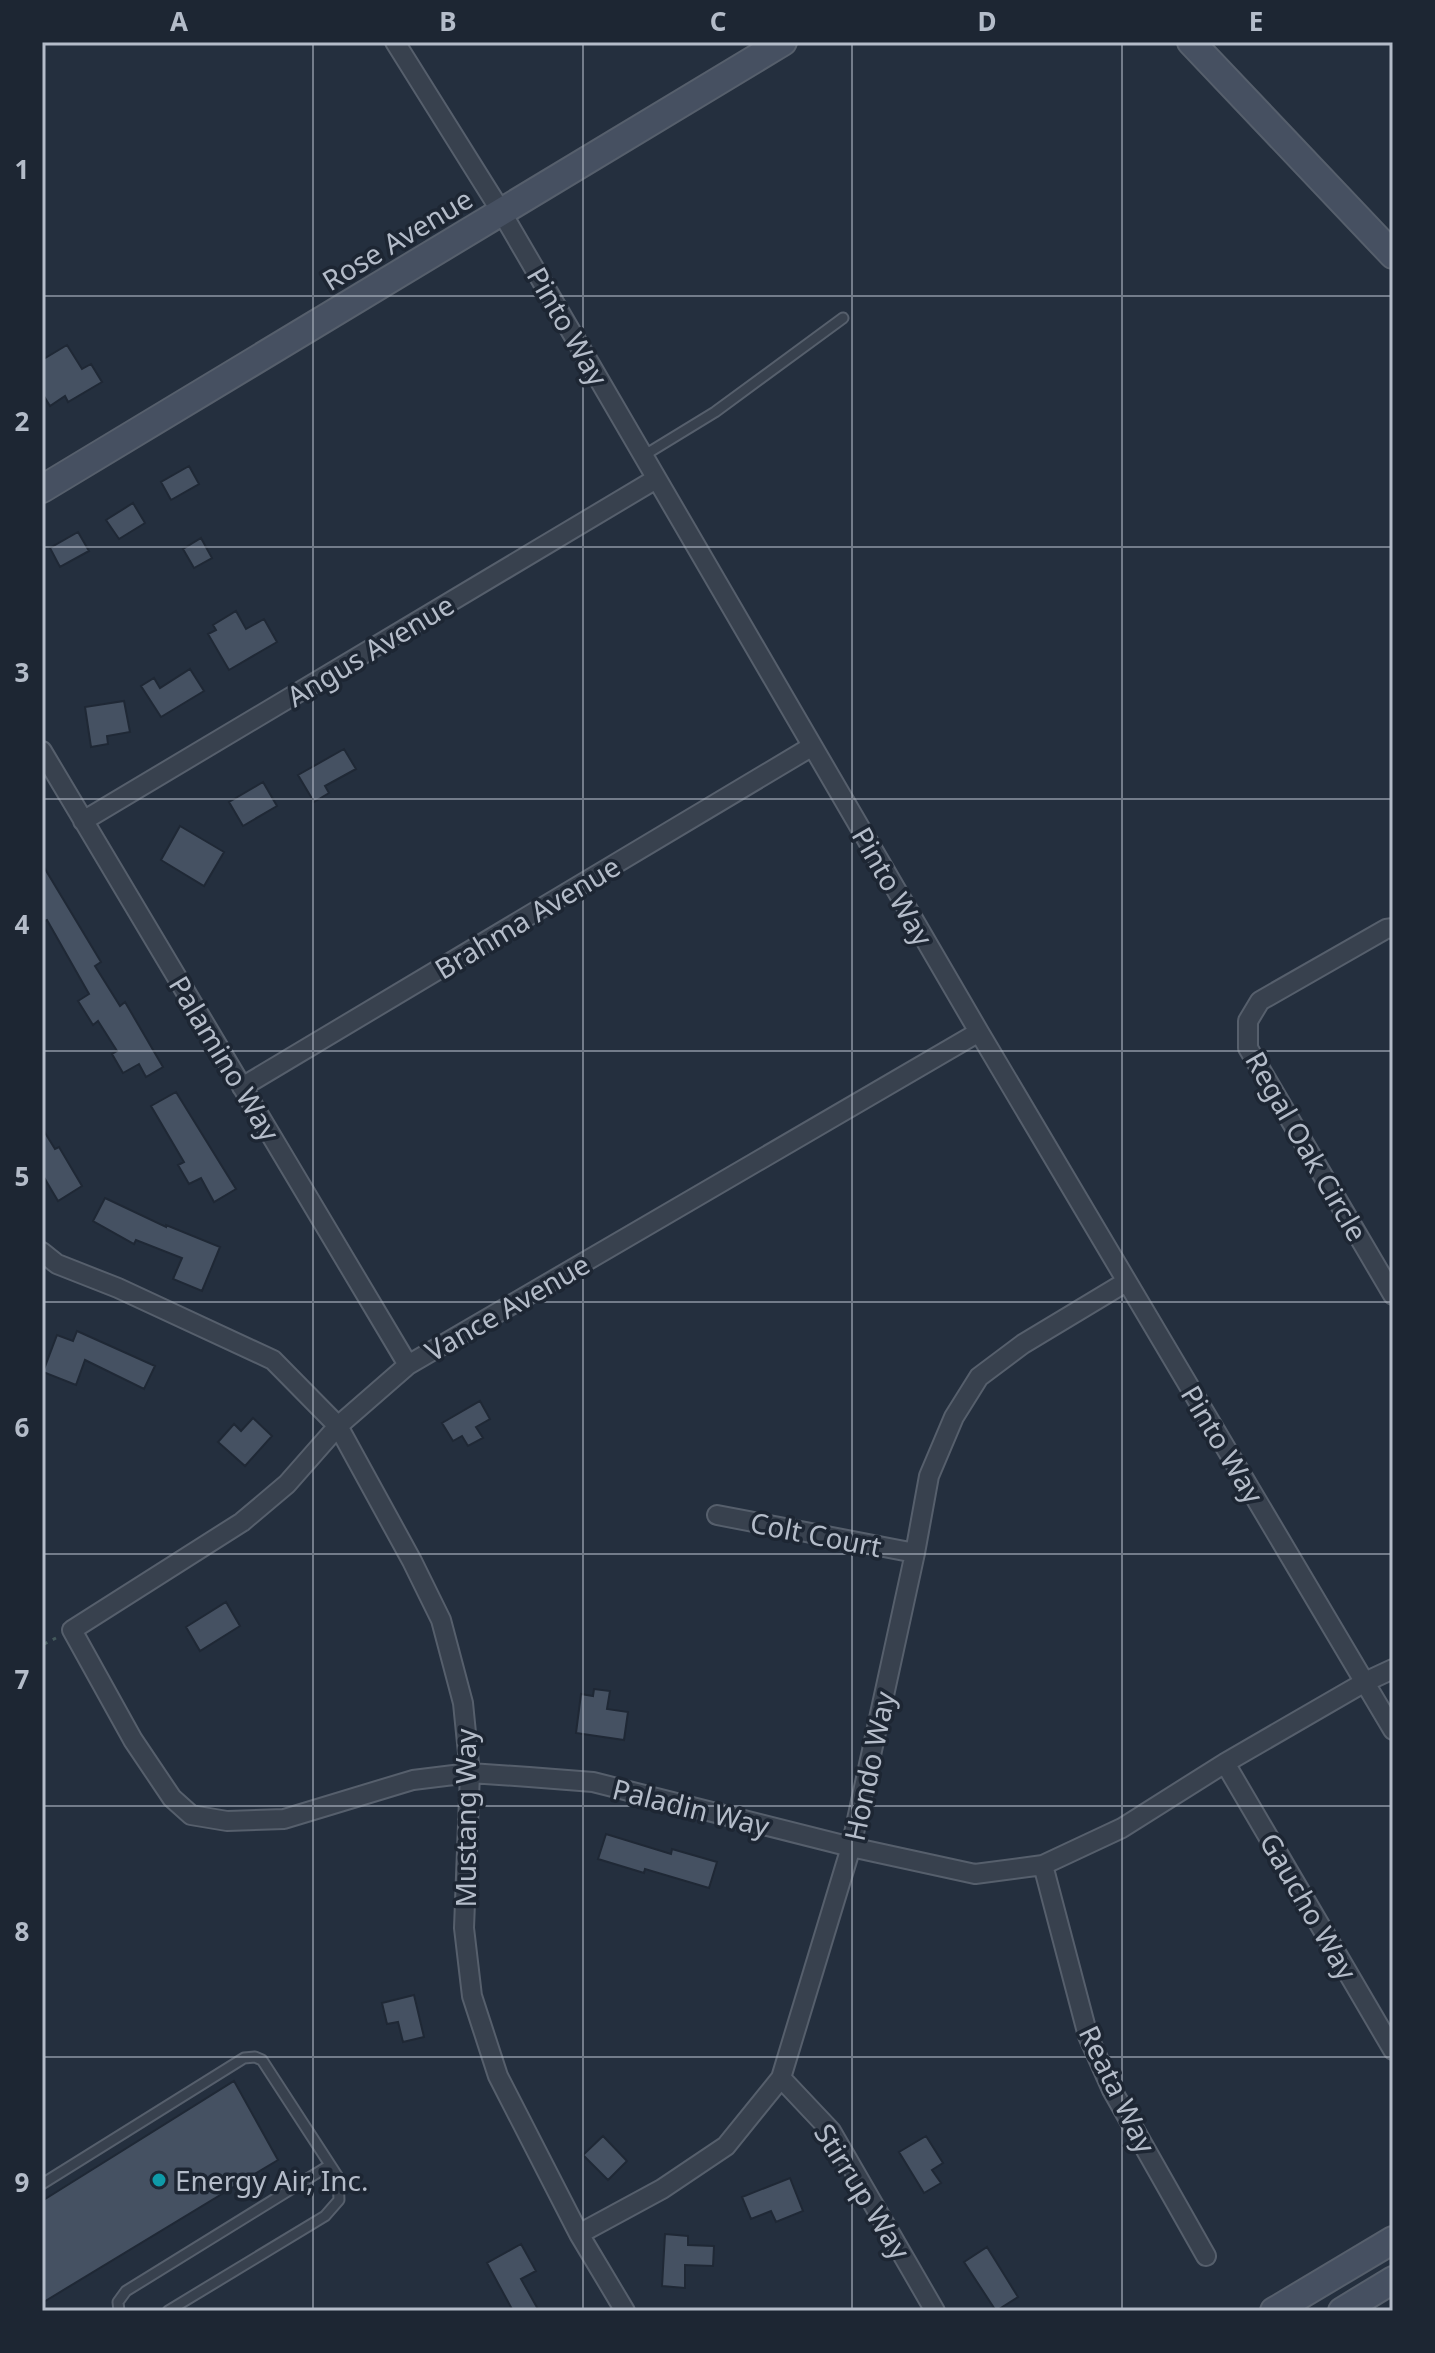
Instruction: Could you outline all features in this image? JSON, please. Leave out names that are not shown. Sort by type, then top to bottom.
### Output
[{"type":"street","name":"Pinto Way","points":[[395,42],[502,213],[811,747],[1393,1730]]},
{"type":"street","name":"Rose Avenue","points":[[42,489],[783,42]]},
{"type":"street","points":[[1191,42],[1393,255]]},
{"type":"street","name":"Angus Avenue","points":[[83,821],[656,479]]},
{"type":"street","name":"Brahma Avenue","points":[[242,1087],[811,747]]},
{"type":"street","name":"Palamino Way","points":[[42,751],[408,1365]]},
{"type":"street","name":"Regal Oak Circle","points":[[1393,928],[1386,929],[1260,1001],[1248,1021],[1248,1048],[1393,1295]]},
{"type":"street","name":"Vance Avenue","points":[[72,1630],[242,1522],[287,1484],[338,1426],[408,1365],[979,1032]]},
{"type":"street","name":"Mustang Way","points":[[42,1252],[57,1264],[118,1288],[273,1360],[338,1426],[441,1620],[463,1703],[470,1773],[464,1928],[472,1996],[498,2076],[579,2234],[625,2311]]},
{"type":"street","name":"Hondo Way","points":[[579,2234],[662,2189],[726,2146],[781,2078],[851,1847],[929,1476],[954,1417],[979,1377],[1023,1344],[1126,1282]]},
{"type":"street","name":"Colt Court","points":[[717,1515],[915,1553]]},
{"type":"street","name":"Paladin Way","points":[[72,1630],[133,1740],[172,1798],[191,1815],[227,1821],[284,1819],[413,1780],[470,1773],[593,1782],[851,1847],[975,1874],[1043,1865],[1122,1828],[1225,1763],[1365,1682]]},
{"type":"street","points":[[1365,1682],[1393,1669]]},
{"type":"street","name":"Gaucho Way","points":[[1225,1763],[1393,2050]]},
{"type":"street","name":"Reata Way","points":[[1043,1865],[1088,2036],[1112,2090],[1206,2256]]},
{"type":"street","name":"Stirrup Way","points":[[781,2078],[831,2131],[935,2311]]},
{"type":"street","points":[[1274,2311],[1393,2240]]},
{"type":"street","points":[[1342,2311],[1393,2280]]},
{"type":"lane","points":[[643,456],[715,412],[843,318]]},
{"type":"lane","points":[[42,2184],[244,2058],[262,2060],[338,2177],[339,2200],[325,2216],[168,2311]]},
{"type":"lane","points":[[119,2311],[118,2302],[126,2291],[330,2165]]},
{"type":"building","points":[[67,345],[82,369],[91,364],[102,382],[68,402],[65,396],[50,406],[42,393],[42,360]]},
{"type":"building","points":[[189,466],[199,484],[171,500],[161,482]]},
{"type":"building","points":[[133,503],[145,523],[119,539],[106,520]]},
{"type":"building","points":[[78,532],[89,551],[60,567],[50,548]]},
{"type":"building","points":[[201,538],[212,558],[194,568],[183,549]]},
{"type":"building","points":[[236,611],[246,629],[264,619],[277,642],[229,670],[208,634],[216,630],[213,625]]},
{"type":"building","points":[[190,669],[204,691],[161,717],[141,686],[154,678],[160,688]]},
{"type":"building","points":[[124,701],[130,732],[107,736],[108,744],[91,747],[85,707]]},
{"type":"building","points":[[344,749],[356,769],[325,786],[329,793],[314,802],[298,775]]},
{"type":"building","points":[[263,782],[277,806],[243,826],[229,802]]},
{"type":"building","points":[[180,826],[224,852],[204,886],[161,860]]},
{"type":"building","points":[[42,864],[101,962],[95,966],[120,1006],[125,1002],[163,1067],[146,1077],[139,1064],[123,1073],[112,1054],[117,1051],[98,1021],[93,1025],[78,1001],[89,994],[47,920],[42,922]]},
{"type":"building","points":[[176,1092],[236,1189],[214,1202],[201,1178],[189,1184],[178,1165],[184,1162],[151,1106]]},
{"type":"building","points":[[42,1128],[55,1149],[59,1147],[82,1186],[58,1201],[42,1174]]},
{"type":"building","points":[[105,1198],[166,1227],[220,1247],[202,1291],[173,1279],[182,1258],[136,1240],[134,1244],[93,1221]]},
{"type":"building","points":[[77,1331],[155,1366],[144,1389],[85,1360],[76,1385],[43,1372],[57,1335],[73,1341]]},
{"type":"building","points":[[480,1401],[490,1419],[476,1427],[483,1438],[468,1446],[462,1436],[453,1441],[442,1423]]},
{"type":"building","points":[[253,1418],[272,1436],[245,1466],[218,1442],[234,1424],[241,1431]]},
{"type":"building","points":[[226,1602],[240,1626],[200,1651],[186,1627]]},
{"type":"building","points":[[594,1689],[610,1691],[607,1709],[628,1712],[624,1740],[576,1733],[581,1694],[593,1696]]},
{"type":"building","points":[[606,1834],[671,1854],[672,1849],[717,1862],[709,1888],[598,1859]]},
{"type":"building","points":[[414,1995],[424,2037],[403,2042],[398,2022],[387,2024],[382,2003]]},
{"type":"building","name":"Energy Air, Inc.","points":[[234,2081],[278,2160],[42,2303],[42,2201]]},
{"type":"building","points":[[603,2136],[627,2161],[608,2180],[583,2155]]},
{"type":"building","points":[[926,2136],[943,2163],[932,2170],[941,2183],[924,2193],[899,2152]]},
{"type":"building","points":[[790,2178],[803,2211],[776,2222],[771,2211],[751,2219],[742,2197]]},
{"type":"building","points":[[665,2234],[688,2236],[688,2245],[714,2246],[713,2266],[685,2265],[685,2288],[662,2286]]},
{"type":"building","points":[[521,2244],[536,2271],[521,2279],[539,2311],[513,2311],[487,2263]]},
{"type":"building","points":[[987,2247],[1018,2297],[996,2311],[964,2262]]},
{"type":"place","name":"Energy Air, Inc.","points":[[159,2180]]}]
